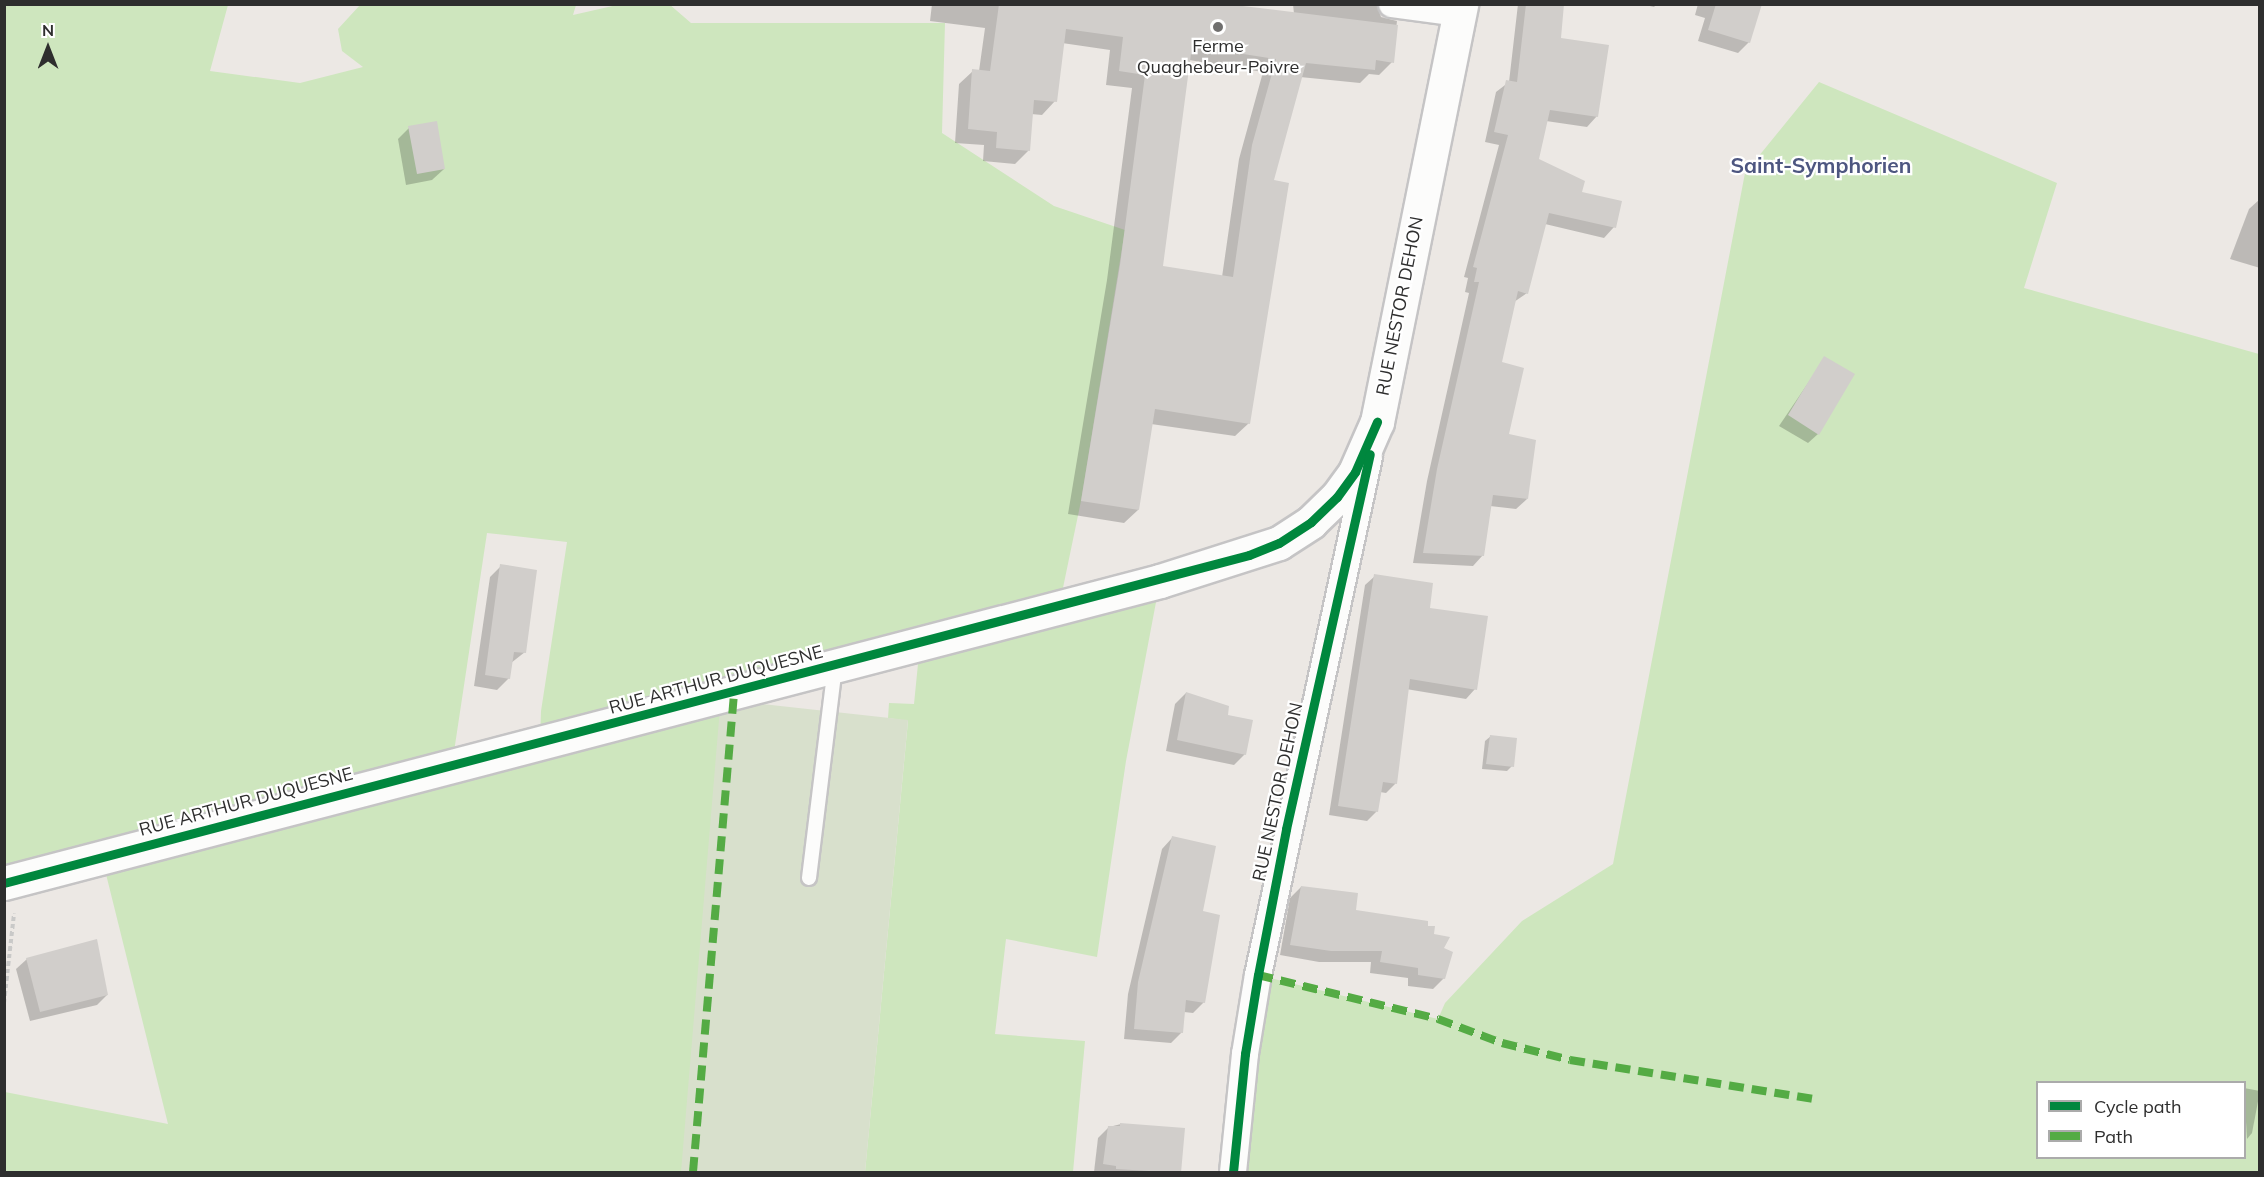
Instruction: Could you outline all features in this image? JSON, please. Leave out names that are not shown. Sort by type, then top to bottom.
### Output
[{"type":"main road","name":"RUE NESTOR DEHON","points":[[1377,422],[1460,9]]},
{"type":"main road","name":"RUE ARTHUR DUQUESNE","points":[[6,882],[1170,579],[1279,543],[1311,522],[1336,497],[1355,472],[1377,422]]},
{"type":"street","points":[[1392,4],[1460,9]]},
{"type":"street","name":"RUE NESTOR DEHON","points":[[1233,1173],[1245,1054],[1258,975],[1286,829],[1377,422]]},
{"type":"lane","points":[[809,878],[835,666]]},
{"type":"path","points":[[4,1003],[15,923],[6,882]]},
{"type":"green space","points":[[669,4],[691,23],[945,23],[942,133],[1054,206],[1125,230],[1081,501],[1059,607],[1160,581],[1126,761],[1097,957],[1006,939],[995,1034],[1085,1041],[1073,1172],[865,1172],[908,721],[888,718],[889,703],[914,704],[920,644],[734,693],[704,1172],[5,1172],[5,1092],[168,1124],[102,858],[5,883],[5,5],[228,5],[210,71],[300,83],[363,67],[342,51],[338,29],[360,5],[576,5],[573,15],[617,5]],"holes":[[[487,533],[567,542],[541,711],[540,742],[452,765]]]},
{"type":"green space","points":[[1819,82],[2057,183],[2024,288],[2259,354],[2259,1172],[1233,1172],[1258,975],[1438,1019],[1445,1003],[1522,921],[1613,864],[1745,173]]},
{"type":"green space","points":[[721,696],[743,702],[908,720],[865,1172],[681,1172]]},
{"type":"building","points":[[999,4],[1226,4],[1398,25],[1394,63],[1376,60],[1375,70],[1306,63],[1274,180],[1289,183],[1250,424],[1155,409],[1139,510],[1081,501],[1120,265],[1145,75],[1119,71],[1123,37],[1066,29],[1057,102],[1034,100],[1030,151],[996,148],[997,132],[968,129],[972,69],[990,71]],"holes":[[[1192,46],[1276,59],[1252,145],[1233,277],[1163,266]]]},
{"type":"building","points":[[1526,4],[1564,4],[1561,38],[1609,45],[1598,117],[1550,110],[1539,159],[1585,181],[1582,192],[1622,201],[1616,228],[1549,213],[1528,294],[1518,291],[1502,362],[1524,368],[1509,434],[1536,440],[1528,499],[1493,495],[1484,556],[1423,553],[1437,469],[1479,282],[1474,282],[1477,268],[1473,267],[1508,135],[1494,132],[1506,80],[1517,82]]},
{"type":"building","points":[[1716,4],[1762,4],[1750,43],[1708,30]]},
{"type":"building","points":[[437,121],[445,169],[417,174],[408,126]]},
{"type":"building","points":[[1824,356],[1855,374],[1819,435],[1788,415]]},
{"type":"building","points":[[500,564],[537,570],[526,653],[514,652],[510,679],[485,675]]},
{"type":"building","points":[[1374,574],[1433,583],[1430,608],[1488,616],[1477,690],[1410,679],[1397,784],[1383,782],[1378,812],[1338,806]]},
{"type":"building","points":[[1186,692],[1229,706],[1228,715],[1253,720],[1246,755],[1177,740]]},
{"type":"building","points":[[1490,735],[1517,738],[1514,767],[1486,764]]},
{"type":"building","points":[[1172,836],[1216,846],[1203,911],[1220,915],[1205,1003],[1186,1000],[1183,1033],[1134,1029],[1138,982]]},
{"type":"building","points":[[1301,886],[1358,893],[1356,910],[1428,921],[1428,926],[1435,926],[1434,934],[1450,937],[1444,948],[1453,952],[1445,979],[1418,975],[1418,968],[1380,962],[1382,951],[1331,951],[1290,945]]},
{"type":"building","points":[[97,939],[108,995],[40,1012],[26,958]]},
{"type":"building","points":[[1120,1123],[1185,1128],[1181,1173],[1116,1169],[1116,1166],[1103,1164],[1108,1126],[1120,1126]]},
{"type":"marked path","points":[[693,1172],[734,693]]},
{"type":"marked path","points":[[1258,975],[1438,1019],[1502,1043],[1570,1060],[1814,1099]]},
{"type":"cycle path","points":[[4,883],[1249,555],[1279,543],[1311,522],[1337,497],[1355,472],[1377,422]]},
{"type":"cycle path","points":[[1233,1172],[1245,1054],[1258,975],[1286,829],[1370,454]]},
{"type":"place","name":"Ferme Quaghebeur-Poivre","points":[[1218,27]]},
{"type":"district","name":"Saint-Symphorien","points":[[1821,165]]}]
